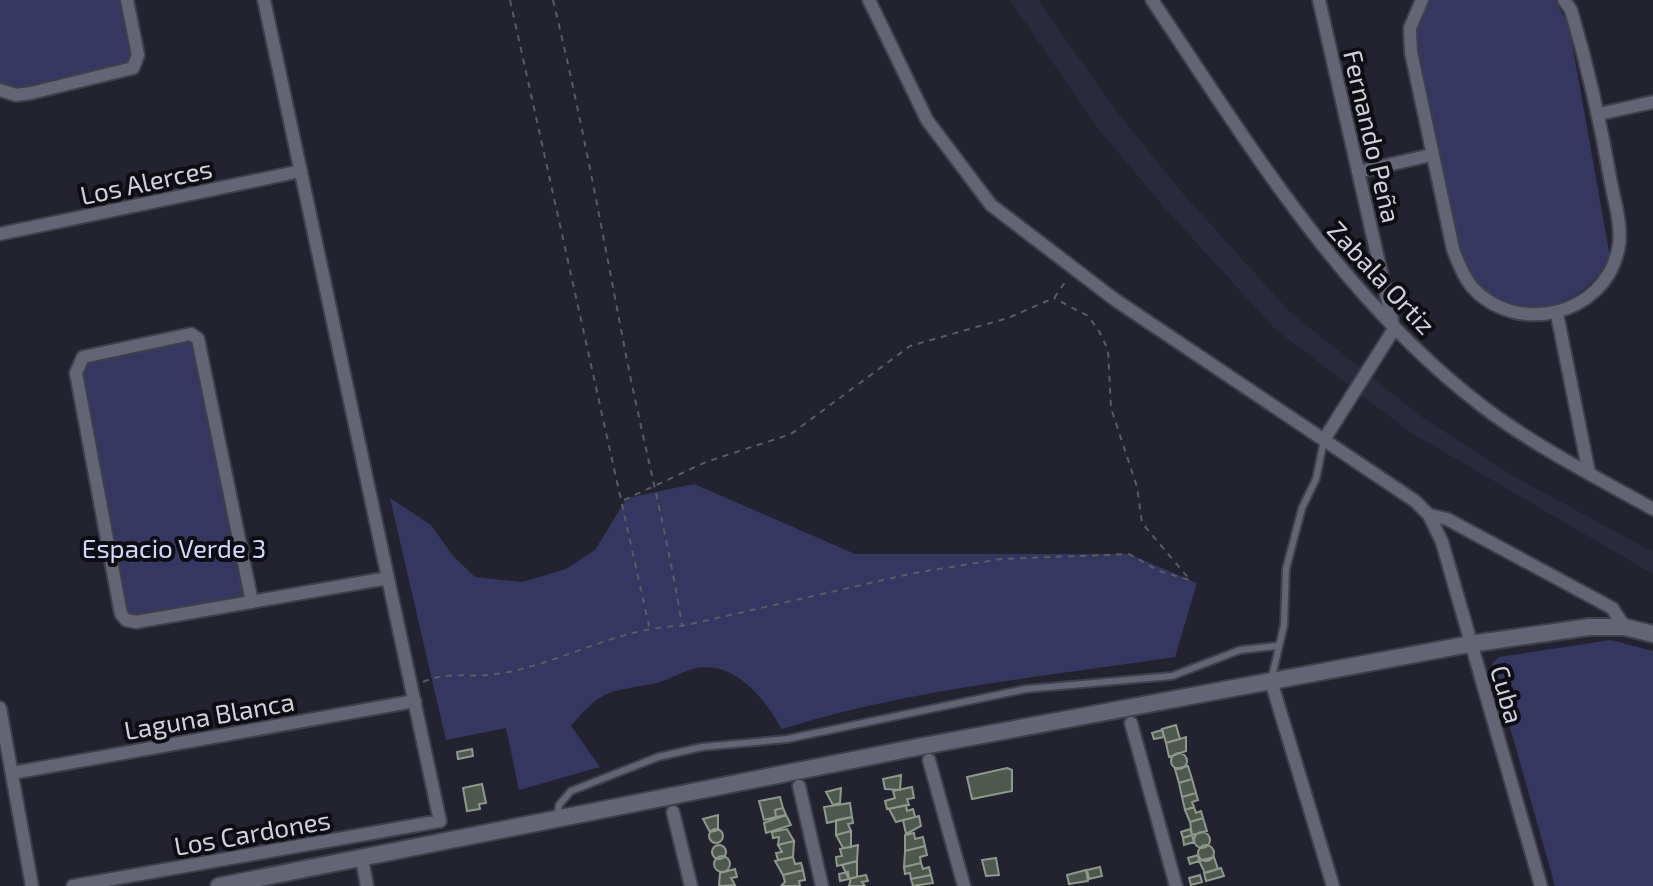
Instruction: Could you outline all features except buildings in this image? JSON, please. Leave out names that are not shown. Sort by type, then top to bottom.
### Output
[{"type":"street","points":[[0,90],[16,95],[31,93],[133,68],[138,55],[127,0]]},
{"type":"street","points":[[264,0],[413,695]]},
{"type":"street","points":[[869,0],[908,87],[967,178],[1015,225],[1185,348],[1325,438],[1415,501],[1429,515],[1447,519],[1612,608],[1625,627]]},
{"type":"street","name":"Zabala Ortiz","points":[[1152,0],[1298,218],[1394,329],[1486,409],[1653,509]]},
{"type":"street","name":"Fernando Peña","points":[[1319,0],[1394,329]]},
{"type":"street","points":[[1422,0],[1410,28],[1411,52],[1453,249],[1460,269],[1473,288],[1495,305],[1524,314],[1557,314],[1585,301],[1599,286],[1619,248],[1618,220],[1599,114],[1571,10],[1564,0]]},
{"type":"street","points":[[1599,114],[1653,102]]},
{"type":"street","points":[[1358,172],[1431,155]]},
{"type":"street","name":"Los Alerces","points":[[0,234],[301,171]]},
{"type":"street","points":[[1557,314],[1589,473]]},
{"type":"street","points":[[1325,438],[1394,329]]},
{"type":"street","points":[[252,602],[198,339],[191,334],[83,357],[76,373],[121,614],[126,620],[136,622],[252,602],[388,578]]},
{"type":"street","name":"Cuba","points":[[1429,515],[1442,542],[1541,886]]},
{"type":"street","points":[[219,886],[918,747],[1470,644],[1589,627],[1625,627],[1653,634]]},
{"type":"street","points":[[1271,681],[1333,886]]},
{"type":"street","name":"Laguna Blanca","points":[[12,773],[413,695]]},
{"type":"street","name":"Los Cardones","points":[[73,886],[440,821],[413,695]]},
{"type":"street","points":[[0,708],[32,886]]},
{"type":"street","points":[[1131,723],[1176,886]]},
{"type":"street","points":[[929,760],[964,886]]},
{"type":"street","points":[[799,786],[822,886]]},
{"type":"street","points":[[673,812],[691,886]]},
{"type":"street","points":[[362,859],[367,886]]},
{"type":"lane","points":[[1271,681],[1284,625],[1286,569],[1302,508],[1316,479],[1325,438]]},
{"type":"lane","points":[[556,820],[559,805],[571,791],[658,757],[702,747],[787,739],[1026,689],[1172,676],[1190,666],[1240,650],[1277,646]]},
{"type":"path","points":[[510,0],[650,627]]},
{"type":"path","points":[[553,0],[603,227],[624,346],[669,541],[682,626]]},
{"type":"path","points":[[622,501],[706,462],[791,434],[910,346],[1008,318],[1054,298],[1074,270]]},
{"type":"path","points":[[413,695],[448,675],[497,674],[650,627],[682,626],[914,573],[1001,559],[1129,554],[1159,571],[1190,580],[1142,523],[1137,487],[1111,408],[1108,350],[1099,331],[1088,316],[1054,298]]},
{"type":"shaded area","points":[[1010,0],[1038,0],[1117,112],[1184,195],[1290,312],[1423,418],[1515,477],[1653,552],[1653,574],[1410,432],[1274,328],[1164,207],[1096,126]]},
{"type":"green space","points":[[0,0],[127,0],[137,63],[31,93],[0,90]]},
{"type":"green space","points":[[1429,0],[1555,0],[1569,26],[1610,257],[1600,273],[1573,297],[1539,307],[1521,307],[1503,302],[1482,290],[1461,264],[1412,42],[1416,22]]},
{"type":"green space","name":"Espacio Verde 3","points":[[198,339],[252,602],[126,620],[78,363]]},
{"type":"green space","points":[[694,484],[855,554],[1129,554],[1197,583],[1175,657],[927,694],[829,715],[782,729],[758,695],[737,677],[711,667],[696,668],[661,682],[608,694],[591,704],[571,726],[600,767],[519,790],[506,728],[446,740],[390,498],[431,525],[453,556],[475,577],[522,582],[566,569],[595,550],[627,498]]},
{"type":"green space","points":[[1611,640],[1653,651],[1653,886],[1555,886],[1492,664],[1499,657]]}]
